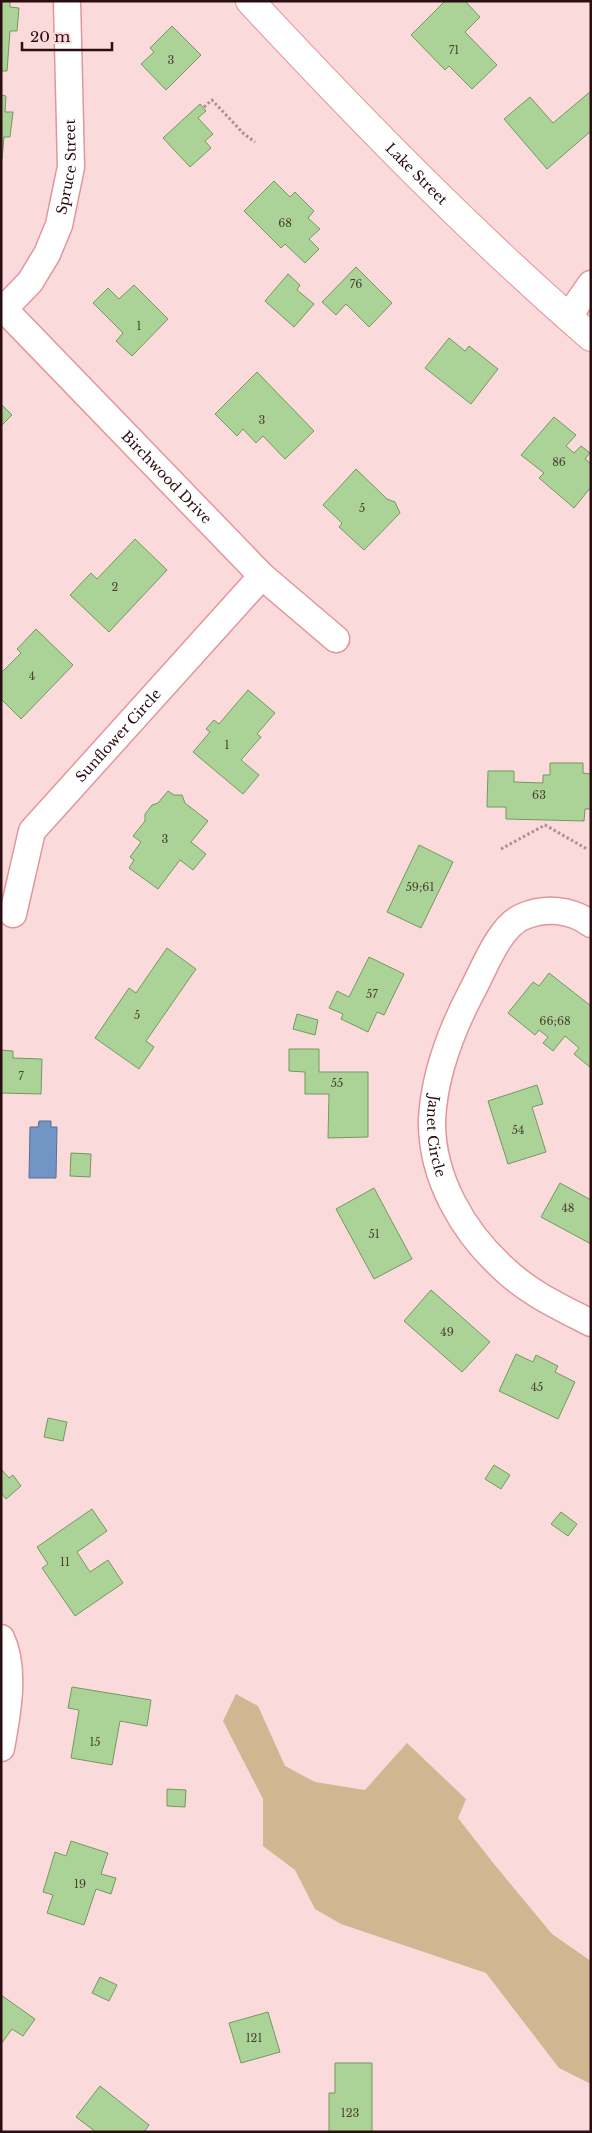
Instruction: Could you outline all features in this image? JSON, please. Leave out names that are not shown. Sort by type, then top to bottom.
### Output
[{"type":"street","name":"Spruce Street","points":[[3,311],[34,275],[60,225],[71,167],[67,1]]},
{"type":"street","name":"Lake Street","points":[[250,1],[394,152],[591,337]]},
{"type":"street","points":[[568,317],[591,284]]},
{"type":"street","name":"Birchwood Drive","points":[[3,311],[262,576],[336,639]]},
{"type":"street","name":"Sunflower Circle","points":[[13,914],[32,831],[262,576]]},
{"type":"street","name":"Janet Circle","points":[[591,924],[560,911],[547,910],[522,917],[511,924],[500,937],[463,1008],[448,1043],[438,1081],[432,1121],[436,1162],[452,1203],[474,1238],[504,1270],[542,1298],[591,1323]]},
{"type":"street","points":[[1,1638],[6,1648],[9,1666],[6,1722],[1,1748]]},
{"type":"path","points":[[204,107],[212,100],[244,134],[255,142]]},
{"type":"path","points":[[501,848],[545,826],[587,849]]},
{"type":"shaded area","points":[[236,1694],[258,1706],[285,1766],[315,1782],[365,1790],[407,1743],[466,1799],[458,1818],[552,1934],[591,1961],[591,2084],[559,2068],[486,1973],[341,1924],[315,1909],[295,1870],[263,1846],[263,1799],[223,1721]]},
{"type":"water","points":[[39,1121],[51,1121],[51,1127],[57,1127],[56,1178],[29,1178],[30,1127],[38,1127]]},
{"type":"building","points":[[1,1],[10,1],[10,7],[19,8],[17,31],[10,31],[7,71],[1,71]]},
{"type":"building","points":[[445,1],[465,1],[480,17],[465,32],[497,65],[472,89],[449,66],[445,70],[411,35]]},
{"type":"building","points":[[172,26],[201,55],[166,90],[141,64],[154,52],[150,48]]},
{"type":"building","points":[[591,91],[591,131],[547,169],[504,119],[530,97],[553,123]]},
{"type":"building","points":[[1,95],[6,96],[5,112],[13,112],[10,137],[4,137],[2,159]]},
{"type":"building","points":[[200,104],[206,111],[198,118],[213,134],[205,141],[211,148],[190,167],[163,138]]},
{"type":"building","points":[[274,181],[290,197],[295,192],[314,211],[308,218],[320,229],[309,239],[319,249],[305,263],[285,244],[281,248],[244,211]]},
{"type":"building","points":[[356,267],[392,303],[369,327],[346,304],[336,315],[322,302]]},
{"type":"building","points":[[288,274],[300,285],[297,290],[314,304],[294,327],[265,301]]},
{"type":"building","points":[[134,285],[168,319],[132,356],[116,341],[123,333],[93,303],[108,288],[119,299]]},
{"type":"building","points":[[449,338],[465,351],[469,346],[498,369],[471,404],[425,368]]},
{"type":"building","points":[[257,372],[314,431],[285,459],[263,436],[256,443],[243,429],[237,436],[215,414]]},
{"type":"building","points":[[1,404],[12,415],[1,426]]},
{"type":"building","points":[[554,417],[576,435],[566,446],[574,453],[581,446],[590,453],[585,459],[591,464],[591,487],[574,508],[539,478],[544,473],[521,455]]},
{"type":"building","points":[[356,469],[387,499],[395,502],[400,513],[364,550],[339,527],[342,523],[323,505]]},
{"type":"building","points":[[135,539],[167,570],[109,632],[70,595],[91,573],[97,579]]},
{"type":"building","points":[[36,629],[73,665],[21,719],[1,699],[1,673],[21,653],[17,649]]},
{"type":"building","points":[[248,690],[275,713],[257,734],[261,737],[241,760],[259,775],[243,794],[193,752],[210,732],[206,729],[214,720],[219,724]]},
{"type":"building","points":[[550,763],[583,763],[583,773],[591,774],[591,809],[585,809],[584,821],[506,819],[506,807],[487,807],[488,771],[514,771],[514,782],[543,783],[543,775],[550,775]]},
{"type":"building","points":[[168,791],[174,795],[182,795],[185,803],[208,821],[191,842],[206,854],[193,870],[180,860],[158,889],[129,868],[134,860],[130,857],[141,842],[133,836],[145,821],[145,814]]},
{"type":"building","points":[[419,845],[453,862],[421,928],[387,912]]},
{"type":"building","points":[[167,948],[196,969],[146,1041],[154,1047],[139,1069],[95,1038],[129,988],[136,993]]},
{"type":"building","points":[[369,957],[404,974],[384,1015],[377,1012],[368,1032],[341,1019],[343,1014],[329,1008],[337,991],[349,997]]},
{"type":"building","points":[[549,973],[591,1006],[591,1068],[574,1054],[579,1048],[565,1036],[553,1051],[543,1043],[548,1037],[539,1030],[535,1035],[508,1013],[533,982],[539,986]]},
{"type":"building","points":[[297,1014],[318,1020],[315,1035],[293,1029]]},
{"type":"building","points":[[289,1049],[319,1049],[319,1072],[368,1072],[368,1137],[328,1138],[329,1094],[305,1094],[305,1072],[289,1071]]},
{"type":"building","points":[[1,1050],[13,1051],[13,1058],[42,1059],[41,1094],[1,1093]]},
{"type":"building","points":[[537,1085],[543,1104],[532,1107],[546,1152],[508,1164],[488,1101]]},
{"type":"building","points":[[71,1153],[91,1154],[90,1177],[70,1176]]},
{"type":"building","points":[[560,1183],[591,1200],[591,1244],[541,1217]]},
{"type":"building","points":[[374,1188],[412,1259],[374,1279],[336,1209]]},
{"type":"building","points":[[431,1290],[490,1342],[462,1372],[404,1321]]},
{"type":"building","points":[[516,1354],[533,1362],[536,1355],[558,1366],[555,1372],[575,1382],[558,1419],[499,1391]]},
{"type":"building","points":[[48,1418],[67,1422],[63,1441],[44,1437]]},
{"type":"building","points":[[494,1465],[510,1475],[501,1489],[485,1479]]},
{"type":"building","points":[[1,1469],[9,1478],[13,1475],[21,1486],[6,1499],[1,1493]]},
{"type":"building","points":[[92,1509],[107,1531],[77,1552],[90,1572],[108,1560],[123,1583],[75,1616],[42,1568],[48,1564],[37,1547]]},
{"type":"building","points":[[561,1512],[577,1524],[568,1536],[551,1524]]},
{"type":"building","points":[[72,1687],[151,1700],[147,1726],[120,1721],[112,1765],[71,1758],[79,1710],[68,1708]]},
{"type":"building","points":[[167,1789],[186,1790],[185,1807],[167,1806]]},
{"type":"building","points":[[71,1841],[108,1853],[101,1874],[116,1878],[111,1894],[96,1889],[84,1925],[47,1913],[53,1895],[43,1892],[55,1852],[66,1856]]},
{"type":"building","points":[[100,1977],[117,1985],[109,2001],[92,1993]]},
{"type":"building","points":[[1,1995],[35,2019],[23,2036],[12,2029],[1,2044]]},
{"type":"building","points":[[268,2012],[280,2052],[241,2063],[229,2023]]},
{"type":"building","points":[[335,2063],[372,2063],[372,2132],[329,2132],[329,2093],[335,2093]]},
{"type":"building","points":[[100,2086],[149,2125],[144,2132],[96,2132],[76,2117]]}]
